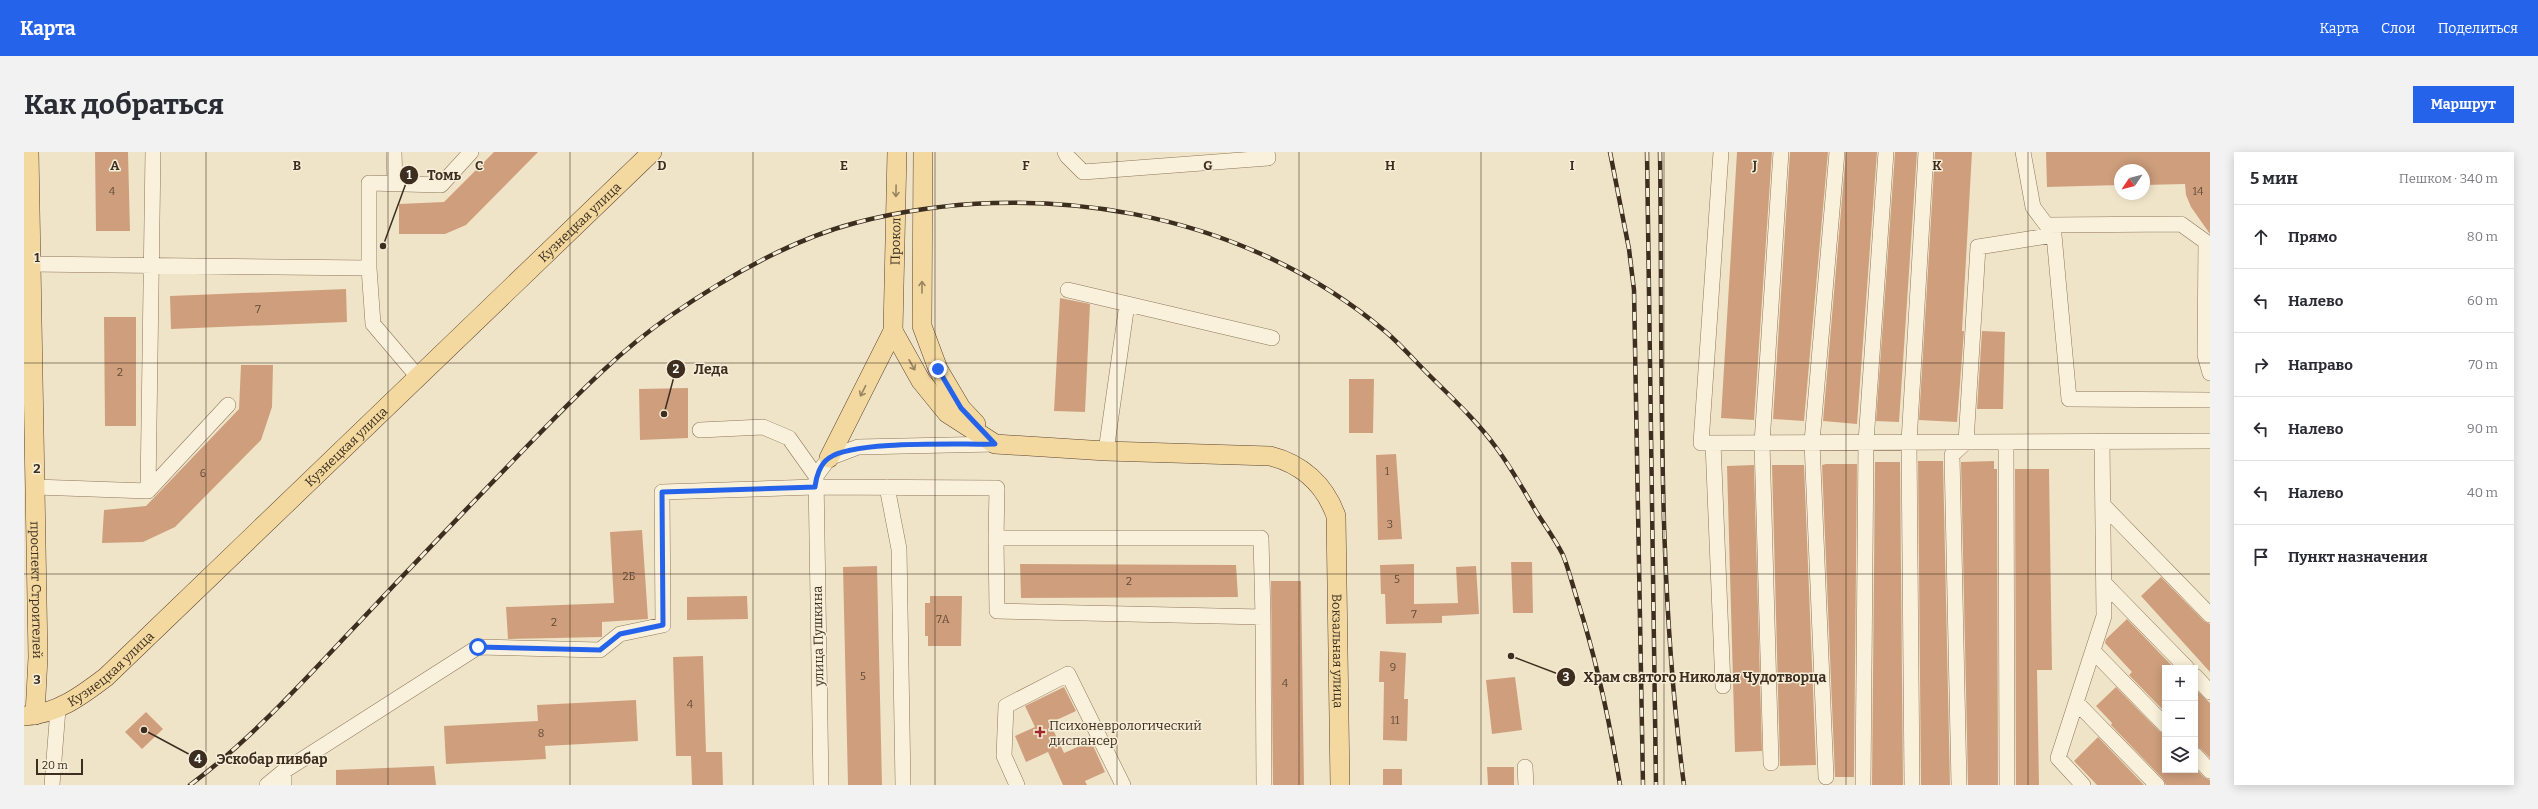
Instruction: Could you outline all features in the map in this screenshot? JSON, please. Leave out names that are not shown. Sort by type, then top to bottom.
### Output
[{"type":"main road","name":"проспект Строителей","points":[[29,152],[29,453],[35,487],[38,657],[30,715]]},
{"type":"main road","name":"Кузнецкая улица","points":[[30,715],[58,709],[84,694],[106,677],[652,152]]},
{"type":"main road","name":"Прокол","points":[[893,331],[897,152]]},
{"type":"main road","points":[[922,152],[922,326],[938,369],[961,408],[995,444]]},
{"type":"main road","points":[[893,331],[921,381],[947,413],[995,444],[1106,451]]},
{"type":"main road","points":[[829,458],[893,331]]},
{"type":"main road","name":"Вокзальная улица","points":[[1106,451],[1270,456],[1294,465],[1317,483],[1332,504],[1336,516],[1340,785]]},
{"type":"street","points":[[148,491],[153,152]]},
{"type":"street","points":[[394,152],[394,184]]},
{"type":"street","points":[[418,377],[373,324],[369,268],[369,183],[441,185],[471,152]]},
{"type":"street","points":[[1065,152],[1066,156],[1083,172],[1268,158],[1267,152]]},
{"type":"street","points":[[1721,152],[1707,443],[1723,686]]},
{"type":"street","points":[[1771,763],[1762,443],[1781,152]]},
{"type":"street","points":[[1826,777],[1812,442],[1837,152]]},
{"type":"street","points":[[1863,785],[1866,442],[1886,152]]},
{"type":"street","points":[[1912,785],[1909,442],[1926,152]]},
{"type":"street","points":[[2023,152],[2033,207],[2050,230],[2069,399],[2210,400]]},
{"type":"street","points":[[1959,785],[1952,455],[1966,442],[1978,247],[2050,230],[2181,224],[2206,242],[2205,355],[2210,373]]},
{"type":"street","points":[[29,256],[151,266],[369,268]]},
{"type":"street","points":[[1068,290],[1272,338]]},
{"type":"street","points":[[1106,451],[1127,304]]},
{"type":"street","points":[[35,487],[148,491],[228,405]]},
{"type":"street","points":[[700,430],[763,426],[789,438],[816,481]]},
{"type":"street","points":[[2083,785],[2058,758],[2104,616],[2102,441]]},
{"type":"street","points":[[1707,443],[2210,441]]},
{"type":"street","points":[[2006,442],[2007,785]]},
{"type":"street","points":[[816,481],[829,458],[858,447],[995,444]]},
{"type":"street","points":[[267,785],[284,778],[478,647],[600,650],[620,634],[663,625],[662,492],[816,481],[887,487],[997,488],[997,611],[1263,617]]},
{"type":"street","name":"улица Пушкина","points":[[816,481],[821,785]]},
{"type":"street","points":[[887,487],[899,549],[902,785]]},
{"type":"street","points":[[2103,505],[2210,615]]},
{"type":"street","points":[[996,538],[1261,538],[1264,785]]},
{"type":"street","points":[[2104,583],[2184,665]]},
{"type":"street","points":[[2093,650],[2162,721]]},
{"type":"street","points":[[1017,785],[1004,756],[1006,706],[1068,674],[1123,785]]},
{"type":"street","points":[[2198,679],[2210,692]]},
{"type":"street","points":[[2076,702],[2157,785]]},
{"type":"street","points":[[52,785],[58,709]]},
{"type":"street","points":[[2198,758],[2210,771]]},
{"type":"street","points":[[1525,767],[1526,785]]},
{"type":"building","points":[[95,152],[128,152],[130,231],[96,231]]},
{"type":"building","points":[[494,152],[538,152],[466,225],[445,234],[399,234],[399,204],[444,202]]},
{"type":"building","points":[[1737,152],[1772,152],[1754,420],[1721,418]]},
{"type":"building","points":[[1790,152],[1828,152],[1804,421],[1773,419]]},
{"type":"building","points":[[1846,152],[1877,152],[1857,424],[1823,421]]},
{"type":"building","points":[[1895,152],[1917,152],[1899,422],[1876,421]]},
{"type":"building","points":[[1935,152],[1972,152],[1962,331],[1964,331],[1957,422],[1919,420]]},
{"type":"building","points":[[2046,152],[2210,152],[2210,234],[2191,207],[2186,195],[2185,184],[2150,185],[2150,164],[2114,164],[2114,185],[2047,187]]},
{"type":"building","points":[[346,289],[347,322],[171,329],[170,296]]},
{"type":"building","points":[[1060,298],[1090,304],[1085,412],[1054,411]]},
{"type":"building","points":[[104,317],[136,317],[136,426],[105,426]]},
{"type":"building","points":[[1982,331],[2005,332],[2003,409],[1977,409]]},
{"type":"building","points":[[241,365],[273,365],[272,407],[261,440],[175,527],[143,542],[102,543],[104,510],[146,506],[239,409]]},
{"type":"building","points":[[1349,379],[1374,379],[1373,433],[1349,433]]},
{"type":"building","points":[[688,388],[688,438],[640,440],[639,389]]},
{"type":"building","points":[[1396,454],[1402,539],[1378,540],[1376,455]]},
{"type":"building","points":[[1918,461],[1943,461],[1950,785],[1921,785]]},
{"type":"building","points":[[1994,461],[1994,469],[1997,469],[1998,785],[1968,785],[1961,462]]},
{"type":"building","points":[[1875,462],[1900,462],[1903,785],[1872,785]]},
{"type":"building","points":[[1857,464],[1854,777],[1835,777],[1822,465]]},
{"type":"building","points":[[1754,465],[1762,751],[1735,752],[1727,466]]},
{"type":"building","points":[[1772,465],[1804,465],[1816,765],[1780,766]]},
{"type":"building","points":[[2015,469],[2049,469],[2052,670],[2037,670],[2039,785],[2016,785]]},
{"type":"building","points":[[642,530],[648,619],[602,622],[602,637],[508,639],[506,607],[614,603],[610,532]]},
{"type":"building","points":[[1511,562],[1532,562],[1533,613],[1513,613]]},
{"type":"building","points":[[1020,564],[1236,565],[1238,597],[1021,598]]},
{"type":"building","points":[[1414,564],[1414,604],[1458,603],[1456,567],[1476,566],[1479,614],[1442,616],[1442,623],[1386,624],[1385,594],[1381,594],[1380,565]]},
{"type":"building","points":[[877,566],[882,785],[848,785],[843,567]]},
{"type":"building","points":[[2161,577],[2204,621],[2210,624],[2210,672],[2141,596]]},
{"type":"building","points":[[1271,581],[1301,581],[1304,785],[1273,785]]},
{"type":"building","points":[[747,596],[748,619],[687,620],[687,597]]},
{"type":"building","points":[[930,596],[962,596],[961,646],[928,646],[928,636],[925,636],[925,603],[930,603]]},
{"type":"building","points":[[2127,619],[2171,665],[2162,665],[2162,709],[2129,675],[2132,672],[2105,643],[2106,639]]},
{"type":"building","points":[[1380,651],[1406,653],[1404,699],[1408,699],[1407,741],[1383,740],[1384,682],[1379,682]]},
{"type":"building","points":[[703,656],[706,752],[722,752],[723,785],[692,785],[691,756],[676,756],[673,657]]},
{"type":"building","points":[[1515,677],[1522,730],[1492,734],[1486,680]]},
{"type":"building","name":"Психоневрологический диспансер","points":[[1064,687],[1076,711],[1050,723],[1064,753],[1091,741],[1105,772],[1085,781],[1087,785],[1063,785],[1048,752],[1026,762],[1015,736],[1035,727],[1025,706]]},
{"type":"building","points":[[2116,687],[2162,732],[2162,773],[2198,773],[2198,771],[2210,780],[2210,785],[2166,785],[2163,779],[2111,725],[2112,723],[2096,706]]},
{"type":"building","points":[[2198,692],[2210,703],[2210,758],[2198,748]]},
{"type":"building","points":[[636,700],[638,741],[545,746],[546,759],[446,764],[444,726],[538,721],[537,705]]},
{"type":"building","points":[[146,712],[163,729],[142,749],[125,732]]},
{"type":"building","points":[[2098,737],[2144,785],[2097,785],[2074,761]]},
{"type":"building","points":[[434,766],[436,785],[336,785],[336,770]]},
{"type":"building","points":[[1487,767],[1514,767],[1514,785],[1488,785]]},
{"type":"building","points":[[1383,769],[1402,769],[1402,785],[1383,785]]},
{"type":"railway","points":[[1610,152],[1629,249],[1634,290],[1643,785]]},
{"type":"railway","points":[[1647,152],[1656,785]]},
{"type":"railway","points":[[1660,152],[1665,549],[1675,706],[1684,785]]},
{"type":"railway","points":[[190,785],[232,751],[272,713],[585,387],[652,329],[691,302],[736,274],[806,239],[855,223],[924,209],[994,203],[1064,205],[1134,214],[1202,232],[1268,257],[1329,290],[1392,337],[1488,436],[1512,471],[1563,555],[1585,625],[1597,670],[1620,785]]},
{"type":"place","name":"Томь","points":[[383,246]]},
{"type":"place","name":"Леда","points":[[664,414]]},
{"type":"place","name":"Храм святого Николая Чудотворца","points":[[1511,656]]},
{"type":"place","name":"Эскобар пивбар","points":[[144,730]]},
{"type":"place","name":"Психоневрологический диспансер","points":[[1040,732]]},
{"type":"route","points":[[478,647],[600,650],[620,634],[663,625],[662,492],[815,487],[816,476],[829,458],[858,447],[995,444],[961,408],[938,369]]}]
